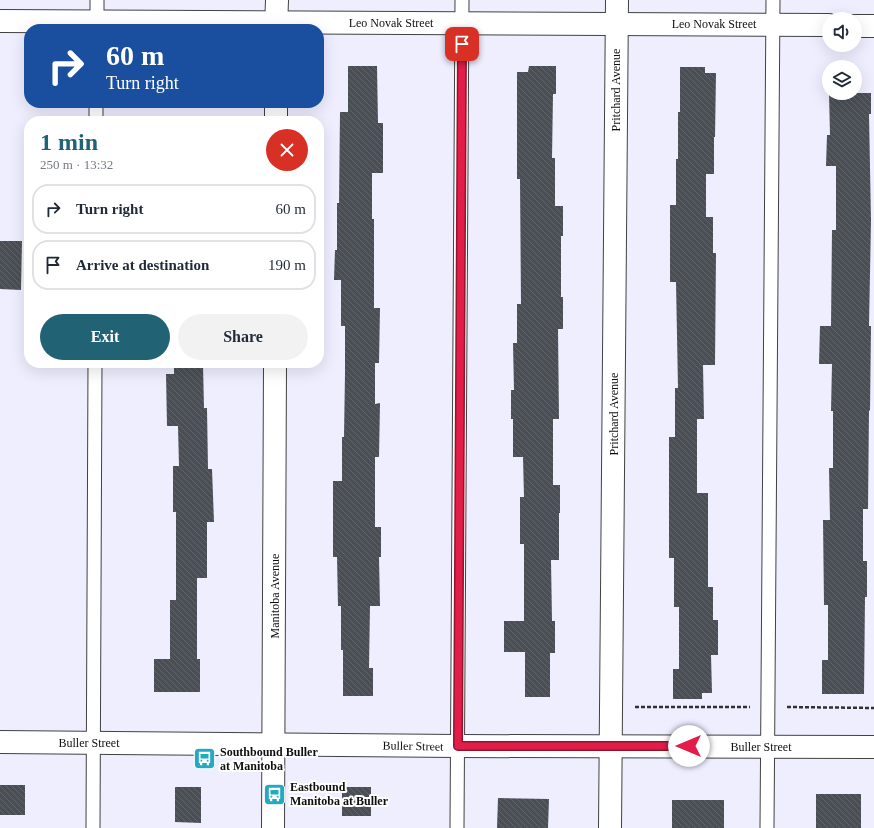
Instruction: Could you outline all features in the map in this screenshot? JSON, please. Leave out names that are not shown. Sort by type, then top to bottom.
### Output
[{"type":"street","points":[[276,24],[277,0]]},
{"type":"street","name":"Pritchard Avenue","points":[[610,828],[617,0]]},
{"type":"street","name":"Leo Novak Street","points":[[0,21],[73,24]]},
{"type":"street","name":"Leo Novak Street","points":[[324,25],[462,23],[822,25]]},
{"type":"street","points":[[862,26],[874,26]]},
{"type":"street","name":"Manitoba Avenue","points":[[273,828],[276,368]]},
{"type":"street","name":"Buller Street","points":[[0,742],[458,746],[874,747]]},
{"type":"lane","points":[[97,0],[97,24]]},
{"type":"lane","points":[[457,828],[462,0]]},
{"type":"lane","points":[[767,828],[773,0]]},
{"type":"lane","points":[[93,828],[95,368]]},
{"type":"path","points":[[612,706],[874,708]]},
{"type":"building","points":[[348,66],[377,66],[378,123],[383,123],[383,173],[372,173],[372,219],[374,219],[374,308],[380,308],[379,363],[375,363],[375,404],[380,403],[379,457],[375,457],[375,527],[381,527],[381,557],[379,557],[380,606],[370,606],[369,668],[373,668],[373,696],[343,696],[341,606],[338,606],[337,557],[333,557],[333,481],[342,481],[342,437],[344,437],[345,373],[345,326],[341,326],[341,280],[334,280],[335,250],[337,250],[337,203],[339,203],[340,112],[348,112]]},
{"type":"building","points":[[529,66],[556,66],[556,94],[553,94],[552,158],[555,158],[555,206],[563,206],[563,236],[561,236],[561,297],[563,297],[563,329],[558,329],[559,419],[553,419],[553,485],[560,485],[559,560],[551,560],[552,621],[555,621],[555,653],[550,653],[550,697],[525,697],[525,652],[504,652],[504,621],[524,621],[524,544],[520,544],[520,497],[524,497],[523,457],[513,457],[511,390],[514,390],[513,343],[517,343],[517,304],[521,304],[520,179],[517,179],[517,72],[528,72]]},
{"type":"building","points":[[680,67],[705,67],[705,73],[716,73],[714,174],[706,174],[706,217],[713,217],[713,253],[716,253],[715,365],[703,365],[704,419],[697,419],[697,493],[708,493],[708,587],[713,587],[713,620],[718,620],[718,655],[711,655],[712,693],[702,693],[702,699],[673,699],[673,669],[679,669],[679,607],[674,607],[674,558],[669,558],[669,437],[675,437],[675,388],[678,388],[676,282],[670,282],[670,205],[676,205],[676,159],[678,159]]},
{"type":"building","points":[[862,93],[871,93],[871,114],[869,114],[871,221],[869,326],[871,326],[870,411],[869,410],[868,509],[863,509],[863,561],[867,561],[864,694],[822,694],[822,660],[828,660],[828,605],[824,605],[823,520],[830,520],[829,468],[833,468],[833,411],[831,411],[832,364],[819,364],[820,326],[831,326],[832,230],[836,230],[836,166],[826,166],[827,135],[830,135],[829,100],[862,100]]},
{"type":"building","points":[[0,241],[22,241],[21,290],[0,289]]},
{"type":"building","points":[[174,368],[203,368],[204,408],[207,408],[208,469],[212,469],[214,522],[207,522],[207,578],[197,578],[197,659],[200,659],[200,692],[154,692],[154,659],[170,659],[170,600],[176,600],[176,512],[173,512],[173,466],[179,466],[178,426],[167,426],[166,374],[174,374]]},
{"type":"building","points":[[0,785],[25,785],[25,815],[0,815]]},
{"type":"building","points":[[175,787],[201,787],[201,823],[175,822]]},
{"type":"building","points":[[342,787],[371,787],[371,816],[342,816]]},
{"type":"building","points":[[816,794],[861,794],[861,828],[816,828]]},
{"type":"building","points":[[498,798],[549,799],[548,828],[497,828]]},
{"type":"building","points":[[672,800],[724,800],[724,828],[672,828]]},
{"type":"place","name":"Southbound Buller at Manitoba","points":[[204,759]]},
{"type":"place","name":"Eastbound Manitoba at Buller","points":[[274,794]]},
{"type":"route","points":[[462,44],[458,746],[689,746]]}]
